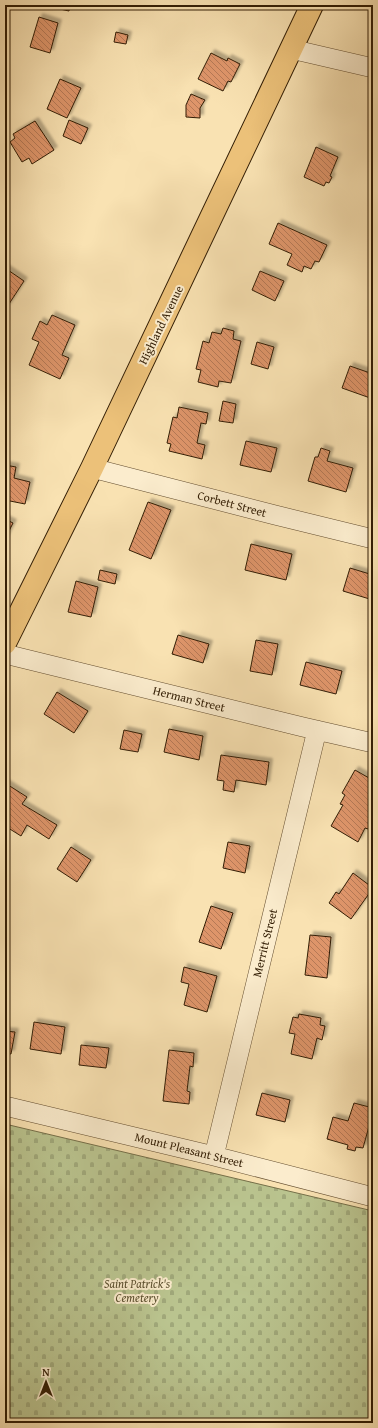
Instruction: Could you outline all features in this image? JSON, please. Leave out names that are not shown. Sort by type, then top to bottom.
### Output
[{"type":"main road","name":"Highland Avenue","points":[[5,643],[92,468],[312,5]]},
{"type":"street","points":[[291,49],[373,68]]},
{"type":"street","name":"Corbett Street","points":[[92,468],[373,539]]},
{"type":"street","name":"Herman Street","points":[[5,654],[373,743]]},
{"type":"street","name":"Merritt Street","points":[[214,1156],[317,730]]},
{"type":"street","name":"Mount Pleasant Street","points":[[5,1106],[214,1156],[373,1197]]},
{"type":"green space","name":"Saint Patrick's Cemetery","points":[[5,1124],[373,1211],[373,1423],[5,1423]]},
{"type":"building","points":[[51,5],[70,5],[69,11],[51,7]]},
{"type":"building","points":[[39,17],[58,23],[50,53],[30,47]]},
{"type":"building","points":[[116,32],[128,35],[126,44],[114,42]]},
{"type":"building","points":[[211,53],[227,61],[228,58],[240,64],[231,82],[228,81],[223,91],[198,79]]},
{"type":"building","points":[[60,79],[81,88],[67,118],[47,109]]},
{"type":"building","points":[[191,94],[205,100],[200,108],[200,118],[186,117],[186,105]]},
{"type":"building","points":[[69,120],[88,128],[81,144],[63,136]]},
{"type":"building","points":[[35,121],[54,150],[32,164],[29,158],[22,162],[10,142],[15,138],[13,134]]},
{"type":"building","points":[[316,147],[338,157],[330,176],[332,177],[329,183],[326,182],[324,186],[304,177]]},
{"type":"building","points":[[278,223],[327,245],[319,262],[315,261],[311,269],[304,266],[302,272],[287,265],[292,254],[269,244]]},
{"type":"building","points":[[5,268],[24,281],[7,307],[5,306]]},
{"type":"building","points":[[260,271],[284,281],[275,301],[252,290]]},
{"type":"building","points":[[52,315],[75,325],[62,355],[69,358],[60,379],[29,365],[39,342],[32,339],[40,321],[47,325]]},
{"type":"building","points":[[223,328],[234,331],[233,339],[241,341],[231,383],[219,381],[218,387],[198,382],[201,370],[196,369],[203,341],[209,343],[212,332],[221,334]]},
{"type":"building","points":[[257,342],[274,347],[268,369],[251,364]]},
{"type":"building","points":[[350,366],[373,374],[373,399],[342,388]]},
{"type":"building","points":[[223,401],[236,404],[233,423],[219,421]]},
{"type":"building","points":[[179,407],[208,413],[206,424],[201,423],[197,443],[205,445],[202,459],[169,451],[171,444],[167,443],[173,417],[177,418]]},
{"type":"building","points":[[246,441],[277,448],[271,472],[240,465]]},
{"type":"building","points":[[321,448],[330,451],[327,461],[353,468],[346,492],[308,481],[315,457],[318,457]]},
{"type":"building","points":[[5,465],[16,467],[14,478],[30,482],[25,504],[5,500]]},
{"type":"building","points":[[148,502],[171,510],[151,559],[129,550]]},
{"type":"building","points":[[5,519],[13,523],[5,539]]},
{"type":"building","points":[[251,544],[292,554],[286,580],[245,570]]},
{"type":"building","points":[[350,568],[373,575],[373,600],[343,591]]},
{"type":"building","points":[[100,570],[117,574],[115,584],[98,580]]},
{"type":"building","points":[[76,581],[98,587],[91,617],[68,612]]},
{"type":"building","points":[[178,635],[209,644],[203,663],[172,654]]},
{"type":"building","points":[[256,640],[278,644],[272,675],[250,671]]},
{"type":"building","points":[[306,662],[342,671],[336,694],[300,685]]},
{"type":"building","points":[[373,687],[373,701],[369,700]]},
{"type":"building","points":[[57,692],[88,711],[74,733],[44,714]]},
{"type":"building","points":[[169,729],[203,736],[199,760],[164,752]]},
{"type":"building","points":[[124,730],[142,734],[138,752],[120,749]]},
{"type":"building","points":[[221,755],[269,762],[266,785],[236,780],[234,792],[223,790],[224,781],[217,780]]},
{"type":"building","points":[[355,770],[369,778],[371,774],[373,775],[373,814],[368,823],[370,825],[368,829],[365,828],[358,842],[331,826],[343,805],[340,804],[345,795],[342,793]]},
{"type":"building","points":[[5,783],[27,797],[22,804],[57,825],[49,839],[27,825],[21,836],[5,826]]},
{"type":"building","points":[[228,842],[250,846],[245,873],[223,868]]},
{"type":"building","points":[[71,847],[91,860],[77,882],[57,869]]},
{"type":"building","points":[[353,873],[373,888],[351,919],[329,903],[336,892],[339,894]]},
{"type":"building","points":[[211,906],[233,913],[221,949],[199,942]]},
{"type":"building","points":[[310,935],[331,937],[327,978],[305,975]]},
{"type":"building","points":[[184,967],[217,976],[207,1012],[184,1005],[189,984],[181,982]]},
{"type":"building","points":[[299,1014],[321,1018],[320,1025],[325,1026],[322,1040],[317,1038],[312,1059],[291,1054],[295,1034],[289,1033],[293,1017],[298,1018]]},
{"type":"building","points":[[34,1022],[65,1027],[61,1054],[30,1049]]},
{"type":"building","points":[[5,1031],[15,1032],[11,1054],[5,1053]]},
{"type":"building","points":[[81,1045],[109,1048],[106,1068],[79,1065]]},
{"type":"building","points":[[169,1050],[194,1053],[193,1067],[190,1066],[187,1091],[190,1092],[189,1104],[163,1101]]},
{"type":"building","points":[[262,1093],[290,1100],[285,1122],[256,1115]]},
{"type":"building","points":[[354,1103],[373,1108],[373,1120],[371,1119],[363,1148],[356,1147],[355,1151],[347,1149],[348,1145],[327,1139],[333,1117],[348,1121]]}]
